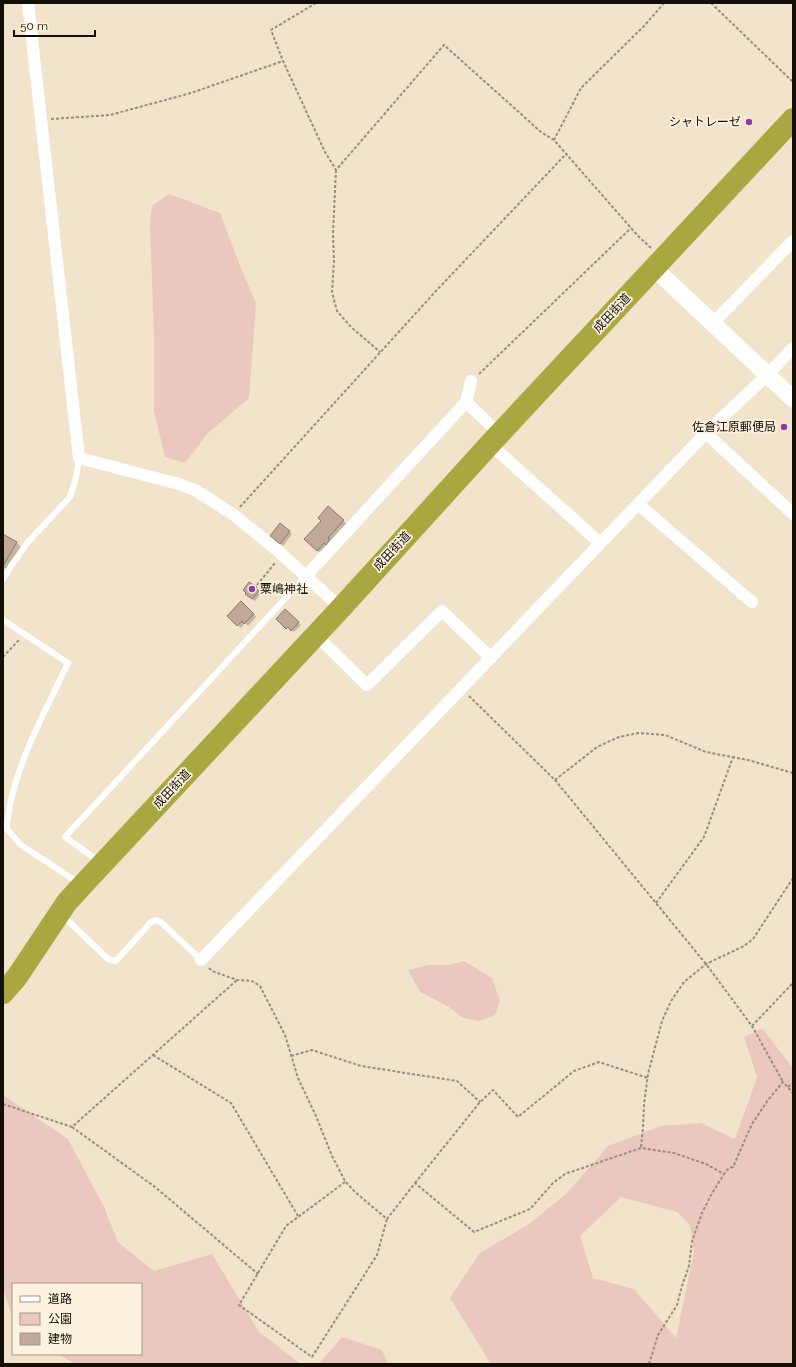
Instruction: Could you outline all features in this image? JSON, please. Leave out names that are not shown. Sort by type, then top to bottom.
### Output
[{"type":"highway","name":"成田街道","points":[[3,993],[17,977],[67,902],[82,885],[315,634],[341,608],[495,439],[793,119]]},
{"type":"street","points":[[28,3],[78,458],[179,484],[197,491],[234,515],[283,555],[341,608]]},
{"type":"street","points":[[713,323],[793,241]]},
{"type":"street","points":[[658,263],[713,323],[793,399]]},
{"type":"street","points":[[201,960],[706,433],[793,348]]},
{"type":"street","points":[[306,576],[466,402],[471,382]]},
{"type":"street","points":[[466,402],[495,439],[600,543]]},
{"type":"street","points":[[706,433],[793,514]]},
{"type":"street","points":[[638,504],[752,602]]},
{"type":"street","points":[[315,634],[367,685],[442,611],[491,658]]},
{"type":"lane","points":[[3,580],[28,542],[70,497],[76,478],[78,458]]},
{"type":"lane","points":[[102,863],[65,837],[306,576]]},
{"type":"lane","points":[[3,620],[68,663],[33,735],[23,761],[11,800],[6,828],[21,845],[82,885]]},
{"type":"lane","points":[[60,914],[108,958],[116,961],[151,922],[156,920],[162,923],[201,960]]},
{"type":"path","points":[[316,3],[271,30],[283,61],[325,152],[336,170],[332,292],[337,311],[350,327],[380,352]]},
{"type":"path","points":[[554,140],[581,88],[645,25],[664,3]]},
{"type":"path","points":[[711,3],[793,82]]},
{"type":"path","points":[[336,170],[444,46],[541,132],[554,140],[638,236],[658,263]]},
{"type":"path","points":[[40,119],[110,114],[191,93],[283,61]]},
{"type":"path","points":[[234,515],[440,286],[566,154]]},
{"type":"path","points":[[471,382],[631,228]]},
{"type":"path","points":[[257,585],[283,555]]},
{"type":"path","points":[[3,657],[24,634]]},
{"type":"path","points":[[461,689],[555,780],[706,964],[752,1026],[783,1082],[793,1093]]},
{"type":"path","points":[[555,780],[597,747],[619,737],[638,733],[665,735],[706,752],[748,760],[793,773]]},
{"type":"path","points":[[656,903],[704,837],[733,757]]},
{"type":"path","points":[[641,1148],[644,1104],[648,1078],[662,1021],[671,1001],[684,982],[706,964],[744,946],[753,939],[793,878]]},
{"type":"path","points":[[201,960],[212,971],[237,980],[252,981],[260,986],[284,1035],[298,1078],[316,1116],[332,1156],[345,1181],[355,1192],[387,1219]]},
{"type":"path","points":[[72,1127],[237,980]]},
{"type":"path","points":[[752,1026],[793,983]]},
{"type":"path","points":[[291,1056],[312,1050],[361,1066],[456,1081],[480,1102]]},
{"type":"path","points":[[153,1055],[231,1103],[298,1217]]},
{"type":"path","points":[[345,1181],[286,1226],[240,1305],[312,1357],[377,1255],[387,1219],[480,1102],[493,1090],[518,1118],[574,1071],[599,1062],[648,1078]]},
{"type":"path","points":[[649,1364],[658,1335],[677,1305],[689,1266],[692,1241],[702,1213],[724,1174],[729,1168],[733,1167],[756,1118],[768,1100],[783,1082]]},
{"type":"path","points":[[788,1087],[793,1083]]},
{"type":"path","points":[[3,1104],[72,1127],[155,1187],[258,1274]]},
{"type":"path","points":[[415,1184],[474,1232],[530,1209],[553,1183],[565,1174],[641,1148],[674,1153],[706,1164],[724,1174]]},
{"type":"green space","points":[[169,194],[220,213],[256,303],[249,398],[207,434],[185,463],[165,457],[154,411],[154,337],[150,224],[152,206]]},
{"type":"green space","points":[[464,961],[492,978],[500,1001],[495,1015],[480,1021],[463,1018],[449,1007],[420,992],[408,970],[428,965],[448,965]]},
{"type":"green space","points":[[762,1028],[793,1068],[793,1364],[491,1364],[450,1298],[480,1253],[529,1224],[567,1193],[608,1146],[661,1126],[701,1123],[735,1139],[757,1077],[744,1037]],"holes":[[[621,1197],[677,1212],[690,1225],[694,1252],[676,1338],[634,1289],[593,1278],[580,1236]]]},
{"type":"green space","points":[[3,1095],[68,1139],[104,1207],[118,1242],[154,1271],[212,1254],[259,1332],[301,1364],[75,1364],[60,1355],[142,1355],[142,1283],[12,1283],[12,1316],[3,1289]]},
{"type":"green space","points":[[342,1337],[382,1350],[388,1364],[319,1364]]},
{"type":"building","points":[[328,506],[344,520],[328,538],[330,539],[326,545],[324,543],[317,551],[304,539],[321,521],[318,518]]},
{"type":"building","points":[[280,523],[290,531],[280,544],[270,536]]},
{"type":"building","points":[[3,534],[17,542],[3,566]]},
{"type":"building","points":[[249,582],[257,587],[256,588],[259,591],[252,599],[245,594],[246,593],[243,590]]},
{"type":"building","points":[[241,601],[254,614],[244,624],[242,621],[237,626],[227,616]]},
{"type":"building","points":[[285,609],[299,622],[291,631],[288,627],[286,629],[276,619]]},
{"type":"place","name":"シャトレーゼ","points":[[749,122]]},
{"type":"place","name":"佐倉江原郵便局","points":[[784,427]]},
{"type":"place","name":"粟嶋神社","points":[[252,589]]}]
